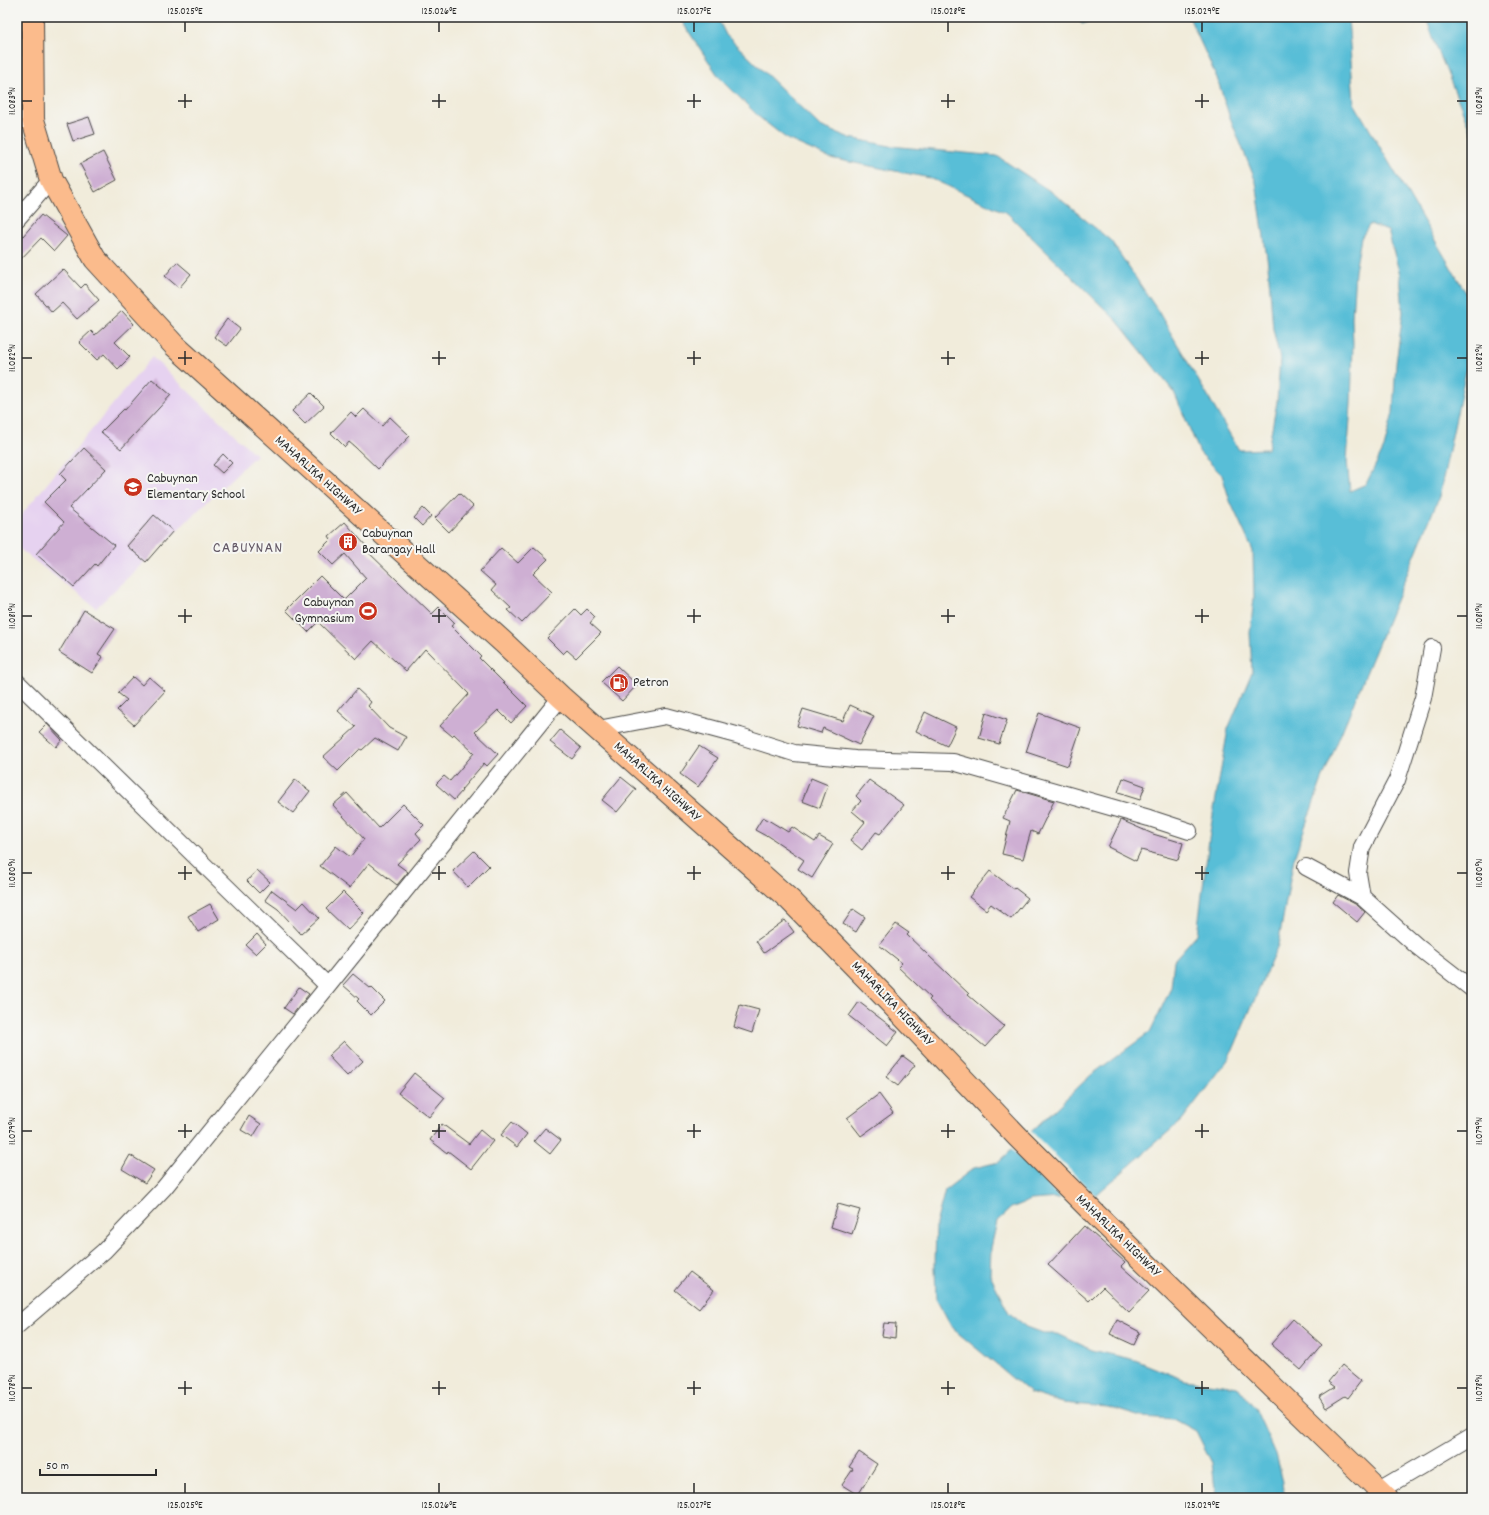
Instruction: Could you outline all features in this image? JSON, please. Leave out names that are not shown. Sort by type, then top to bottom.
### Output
[{"type":"highway","name":"MAHARLIKA HIGHWAY","points":[[32,17],[25,120],[51,180],[95,259],[174,345],[503,642],[561,697],[790,900],[886,997],[1017,1136],[1097,1216],[1384,1494]]},
{"type":"street","points":[[17,219],[51,180]]},
{"type":"street","points":[[1362,897],[1358,873],[1362,847],[1397,780],[1423,698],[1432,648]]},
{"type":"street","points":[[17,682],[328,986]]},
{"type":"street","points":[[17,1326],[104,1251],[164,1188],[561,697]]},
{"type":"street","points":[[598,729],[666,716],[740,736],[794,753],[855,758],[953,762],[1149,818],[1189,831]]},
{"type":"street","points":[[1306,867],[1362,897],[1418,946],[1472,989]]},
{"type":"street","points":[[1384,1494],[1472,1436]]},
{"type":"shaded area","name":"Cabuynan Elementary School","points":[[152,357],[256,455],[96,608],[17,547],[17,520]]},
{"type":"water","points":[[679,17],[717,17],[726,35],[820,126],[850,138],[890,146],[997,156],[1053,193],[1111,241],[1158,311],[1239,450],[1268,449],[1277,402],[1280,359],[1273,329],[1268,265],[1256,182],[1229,115],[1217,78],[1189,17],[1348,17],[1354,103],[1472,303],[1472,343],[1439,497],[1321,782],[1294,858],[1278,945],[1230,1057],[1182,1120],[1096,1195],[1031,1200],[1011,1208],[997,1221],[991,1248],[990,1275],[1009,1313],[1027,1327],[1046,1334],[1058,1334],[1092,1350],[1135,1360],[1185,1380],[1238,1387],[1255,1408],[1276,1455],[1283,1482],[1285,1498],[1216,1498],[1212,1463],[1196,1431],[1174,1419],[1141,1417],[1108,1407],[1062,1403],[1030,1393],[952,1328],[936,1299],[936,1224],[945,1190],[974,1168],[999,1162],[1091,1075],[1150,1032],[1171,988],[1174,960],[1197,934],[1210,832],[1228,729],[1252,672],[1250,633],[1254,598],[1253,551],[1230,501],[1222,475],[1200,453],[1174,392],[1118,322],[1007,213],[930,178],[830,158],[787,139],[759,117],[719,77]],"holes":[[[1370,224],[1388,231],[1400,275],[1403,313],[1396,363],[1393,413],[1384,448],[1366,484],[1350,491],[1347,461],[1351,404],[1353,344],[1352,318],[1355,271],[1361,238]]]},
{"type":"water","points":[[1076,17],[1096,17],[1096,19],[1082,24]]},
{"type":"water","points":[[1426,17],[1472,17],[1472,134],[1433,38]]},
{"type":"pier","points":[[1030,1130],[1097,1197],[1062,1200],[1011,1149]]},
{"type":"building","points":[[89,117],[95,134],[73,141],[67,124]]},
{"type":"building","points":[[103,152],[117,180],[95,192],[80,164]]},
{"type":"building","points":[[41,215],[67,236],[54,251],[41,238],[17,263],[17,243]]},
{"type":"building","points":[[177,262],[191,274],[179,288],[165,276]]},
{"type":"building","points":[[63,269],[81,288],[85,284],[99,300],[77,319],[62,303],[52,312],[36,294]]},
{"type":"building","points":[[122,311],[134,324],[115,342],[130,357],[118,369],[104,354],[97,360],[79,342],[91,331],[95,335]]},
{"type":"building","points":[[227,319],[240,329],[227,346],[214,337]]},
{"type":"building","points":[[152,379],[171,395],[121,449],[101,432],[124,409],[125,410]]},
{"type":"building","points":[[311,393],[324,406],[305,424],[292,411]]},
{"type":"building","points":[[364,409],[382,426],[390,417],[410,436],[378,469],[349,442],[345,447],[331,433],[351,412],[356,417]]},
{"type":"building","points":[[84,448],[106,469],[69,508],[114,545],[97,566],[95,564],[74,587],[36,554],[64,522],[44,502],[66,480],[60,474]]},
{"type":"building","points":[[223,454],[232,463],[222,473],[213,465]]},
{"type":"building","points":[[459,493],[473,506],[449,532],[435,518]]},
{"type":"building","points":[[423,508],[431,516],[422,526],[414,518]]},
{"type":"building","points":[[154,515],[173,531],[146,562],[127,546]]},
{"type":"building","points":[[345,522],[367,547],[365,549],[432,614],[439,607],[455,623],[451,626],[481,656],[479,658],[527,706],[511,723],[498,710],[475,732],[498,754],[487,766],[484,763],[454,800],[436,784],[444,776],[450,781],[474,753],[454,734],[452,736],[440,726],[469,694],[425,649],[406,671],[373,641],[356,659],[318,622],[308,632],[286,610],[320,576],[344,600],[366,578],[345,554],[333,565],[319,551],[331,539],[329,536]]},
{"type":"building","points":[[534,547],[548,559],[533,574],[552,592],[522,623],[508,610],[511,608],[492,590],[496,585],[480,571],[501,548],[518,563]]},
{"type":"building","points":[[575,609],[581,615],[587,609],[595,617],[590,623],[601,633],[576,658],[567,650],[563,654],[547,638]]},
{"type":"building","points":[[84,610],[115,629],[98,654],[103,657],[92,673],[59,652]]},
{"type":"building","name":"Petron","points":[[617,666],[637,685],[622,701],[601,682]]},
{"type":"building","points":[[133,677],[142,685],[149,677],[165,691],[134,725],[117,710],[127,700],[118,693]]},
{"type":"building","points":[[357,689],[371,702],[368,706],[389,728],[406,737],[398,751],[375,738],[362,750],[360,749],[338,771],[323,757],[356,727],[338,711]]},
{"type":"building","points":[[850,705],[874,716],[859,745],[823,728],[821,733],[797,726],[803,709],[843,721]]},
{"type":"building","points":[[925,712],[956,727],[947,746],[916,731]]},
{"type":"building","points":[[986,713],[1007,720],[999,744],[979,738]]},
{"type":"building","points":[[1039,713],[1081,728],[1068,766],[1026,752]]},
{"type":"building","points":[[47,724],[62,740],[56,747],[39,732]]},
{"type":"building","points":[[560,730],[581,748],[572,759],[550,742]]},
{"type":"building","points":[[699,746],[718,758],[698,787],[680,774]]},
{"type":"building","points":[[621,777],[636,789],[617,812],[602,800]]},
{"type":"building","points":[[811,778],[828,785],[820,808],[802,801]]},
{"type":"building","points":[[1123,778],[1145,786],[1140,800],[1118,792]]},
{"type":"building","points":[[295,780],[310,791],[293,813],[278,802]]},
{"type":"building","points":[[869,780],[904,805],[880,834],[876,832],[862,850],[850,840],[865,822],[852,811],[861,801],[856,796]]},
{"type":"building","points":[[1017,790],[1054,801],[1038,834],[1031,831],[1023,859],[1002,854],[1010,821],[1003,818]]},
{"type":"building","points":[[347,793],[379,828],[403,804],[424,825],[416,833],[421,839],[397,864],[408,872],[397,885],[369,863],[349,888],[320,866],[336,846],[350,857],[364,839],[333,805]]},
{"type":"building","points":[[763,817],[788,832],[792,827],[815,842],[819,836],[833,844],[812,878],[798,869],[804,860],[767,835],[766,836],[755,830]]},
{"type":"building","points":[[1121,820],[1153,834],[1183,843],[1178,860],[1141,850],[1136,861],[1108,847]]},
{"type":"building","points":[[474,851],[489,866],[468,887],[453,871]]},
{"type":"building","points":[[257,870],[270,882],[259,893],[247,881]]},
{"type":"building","points":[[990,871],[1028,898],[1011,919],[991,904],[986,910],[969,897]]},
{"type":"building","points":[[272,890],[297,909],[304,902],[319,918],[301,934],[278,909],[265,900]]},
{"type":"building","points":[[343,892],[364,913],[348,930],[326,909]]},
{"type":"building","points":[[1338,895],[1357,905],[1365,912],[1357,922],[1333,902]]},
{"type":"building","points":[[210,904],[219,919],[198,932],[188,916]]},
{"type":"building","points":[[853,909],[865,917],[856,932],[843,924]]},
{"type":"building","points":[[785,920],[794,932],[764,953],[756,941]]},
{"type":"building","points":[[896,924],[909,933],[907,935],[969,994],[968,995],[1004,1026],[985,1047],[948,1016],[947,1017],[929,1000],[931,998],[898,967],[902,963],[879,945]]},
{"type":"building","points":[[257,934],[266,944],[256,954],[246,945]]},
{"type":"building","points":[[353,974],[370,988],[371,987],[385,1001],[371,1015],[357,1001],[359,999],[343,985]]},
{"type":"building","points":[[299,987],[309,994],[293,1014],[284,1008]]},
{"type":"building","points":[[859,1002],[898,1032],[887,1046],[849,1016]]},
{"type":"building","points":[[740,1005],[759,1010],[752,1033],[734,1027]]},
{"type":"building","points":[[344,1041],[363,1061],[347,1076],[328,1056]]},
{"type":"building","points":[[903,1056],[915,1065],[898,1086],[886,1077]]},
{"type":"building","points":[[414,1073],[445,1098],[429,1117],[398,1093]]},
{"type":"building","points":[[879,1094],[893,1113],[861,1136],[847,1118]]},
{"type":"building","points":[[249,1116],[261,1124],[253,1137],[241,1130]]},
{"type":"building","points":[[512,1122],[527,1134],[517,1147],[501,1135]]},
{"type":"building","points":[[442,1124],[469,1144],[480,1130],[493,1141],[471,1169],[448,1151],[447,1153],[430,1140]]},
{"type":"building","points":[[545,1128],[561,1140],[550,1154],[534,1141]]},
{"type":"building","points":[[130,1155],[154,1170],[145,1183],[122,1169]]},
{"type":"building","points":[[838,1204],[860,1210],[852,1234],[831,1227]]},
{"type":"building","points":[[1084,1226],[1125,1262],[1121,1266],[1149,1291],[1129,1312],[1103,1287],[1089,1301],[1048,1265]]},
{"type":"building","points":[[690,1272],[714,1290],[699,1309],[675,1290]]},
{"type":"building","points":[[1293,1319],[1322,1345],[1301,1370],[1271,1344]]},
{"type":"building","points":[[1117,1320],[1140,1332],[1134,1345],[1110,1334]]},
{"type":"building","points":[[884,1323],[896,1324],[895,1338],[882,1336]]},
{"type":"building","points":[[1342,1365],[1361,1381],[1348,1398],[1345,1396],[1326,1408],[1319,1397],[1335,1387],[1328,1382]]},
{"type":"building","points":[[859,1452],[877,1464],[858,1495],[842,1485],[853,1469],[849,1467]]},
{"type":"place","name":"Cabuynan Elementary School","points":[[133,487]]},
{"type":"place","name":"Cabuynan Barangay Hall","points":[[348,542]]},
{"type":"place","name":"Cabuynan Gymnasium","points":[[368,611]]},
{"type":"place","name":"Petron","points":[[619,683]]},
{"type":"district","name":"CABUYNAN","points":[[248,548]]}]
